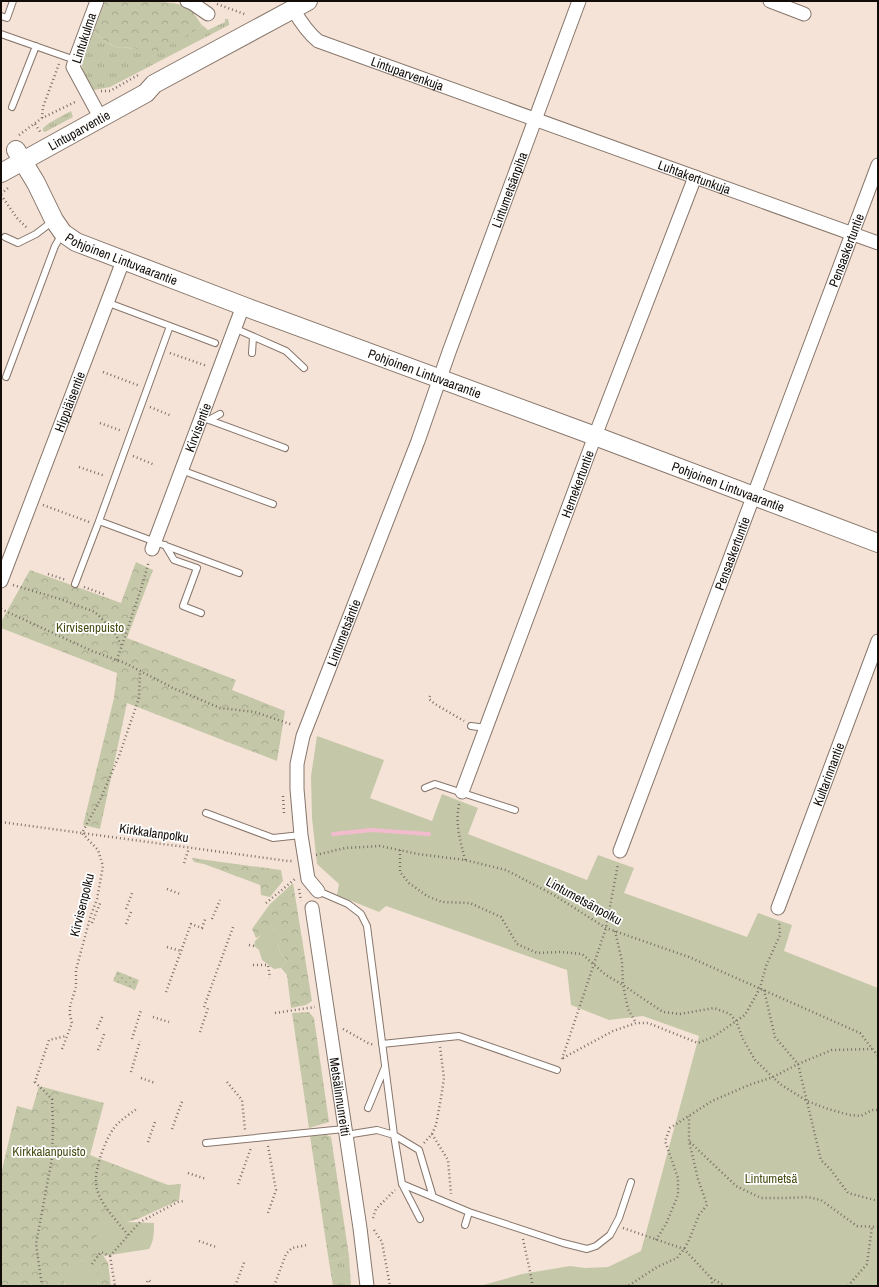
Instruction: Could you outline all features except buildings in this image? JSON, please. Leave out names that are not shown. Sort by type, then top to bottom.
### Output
[{"type":"street","name":"Lintukulma","points":[[94,107],[75,71],[73,64],[97,1]]},
{"type":"street","points":[[187,1],[208,14]]},
{"type":"street","name":"Lintumetsänpiha","points":[[440,379],[579,1]]},
{"type":"street","points":[[770,1],[804,14]]},
{"type":"street","name":"Lintuparvenkuja","points":[[300,5],[301,24],[318,41],[536,120]]},
{"type":"street","name":"Lintuparventie","points":[[1,173],[13,152],[149,78],[300,5]]},
{"type":"street","name":"Luhtakertunkuja","points":[[536,120],[878,242]]},
{"type":"street","name":"Pohjoinen Lintuvaarantie","points":[[13,152],[36,183],[58,226],[76,242],[123,261],[595,436],[878,543]]},
{"type":"street","name":"Pensaskertuntie","points":[[620,851],[878,166]]},
{"type":"street","name":"Hernekertuntie","points":[[462,792],[595,436],[695,177]]},
{"type":"street","name":"Hippiäisentie","points":[[4,582],[15,542],[123,261]]},
{"type":"street","name":"Kirvisentie","points":[[157,545],[181,470],[205,418],[218,371],[243,306]]},
{"type":"street","name":"Lintumetsäntie","points":[[318,891],[308,879],[301,835],[297,790],[297,764],[303,736],[418,441],[440,379]]},
{"type":"street","name":"Kultarinnantie","points":[[778,908],[878,641]]},
{"type":"street","name":"Metsälinnunreitti","points":[[312,908],[345,1132],[366,1228],[367,1286]]},
{"type":"lane","points":[[1,16],[7,18],[13,1]]},
{"type":"lane","points":[[1,34],[75,60]]},
{"type":"lane","points":[[12,107],[36,46]]},
{"type":"lane","points":[[5,238],[18,243],[36,234],[58,226],[55,246],[6,377]]},
{"type":"lane","points":[[106,302],[215,343]]},
{"type":"lane","points":[[75,584],[170,326]]},
{"type":"lane","points":[[234,328],[286,351],[304,368]]},
{"type":"lane","points":[[252,353],[253,336]]},
{"type":"lane","points":[[205,418],[220,414]]},
{"type":"lane","points":[[205,418],[285,448]]},
{"type":"lane","points":[[181,470],[273,504]]},
{"type":"lane","points":[[98,523],[239,573]]},
{"type":"lane","points":[[157,545],[174,560],[197,568],[183,606],[201,613]]},
{"type":"lane","points":[[468,725],[486,728]]},
{"type":"lane","points":[[425,788],[435,784],[515,810]]},
{"type":"lane","points":[[206,813],[272,838],[301,835]]},
{"type":"lane","points":[[318,891],[348,904],[362,914],[367,926],[394,1135],[402,1184],[420,1219]]},
{"type":"lane","points":[[382,1044],[459,1036],[557,1070]]},
{"type":"lane","points":[[368,1108],[385,1066]]},
{"type":"lane","points":[[206,1143],[249,1140],[266,1137],[377,1130],[394,1135],[419,1150],[433,1197]]},
{"type":"lane","points":[[402,1184],[469,1212],[563,1243],[587,1248],[596,1246],[610,1235],[631,1182]]},
{"type":"lane","points":[[465,1225],[469,1212]]},
{"type":"path","points":[[215,3],[247,15]]},
{"type":"path","points":[[242,18],[252,12]]},
{"type":"path","points":[[13,152],[42,118],[94,107],[97,92],[110,91],[149,78]]},
{"type":"path","points":[[162,350],[218,371]]},
{"type":"path","points":[[103,372],[147,389]]},
{"type":"path","points":[[142,404],[172,416]]},
{"type":"path","points":[[100,423],[130,434]]},
{"type":"path","points":[[124,453],[155,465]]},
{"type":"path","points":[[80,467],[114,480]]},
{"type":"path","points":[[31,500],[98,523]]},
{"type":"path","points":[[117,660],[157,545]]},
{"type":"path","points":[[48,574],[106,596]]},
{"type":"path","points":[[4,582],[43,593],[95,612],[114,631],[122,645]]},
{"type":"path","points":[[1,609],[92,651],[126,663],[173,688],[220,708],[255,712],[294,725]]},
{"type":"path","points":[[82,833],[100,800],[119,756],[139,698],[140,671]]},
{"type":"path","points":[[430,696],[429,699],[435,704],[464,721],[468,725]]},
{"type":"path","points":[[462,792],[457,816],[458,833],[466,860]]},
{"type":"path","name":"Kirkkalanpolku","points":[[1,822],[288,861],[305,858]]},
{"type":"path","name":"Kirvisenpolku","points":[[62,1049],[72,1023],[70,1006],[76,987],[76,970],[90,918],[97,899],[102,866],[98,850],[82,833]]},
{"type":"path","name":"Lintumetsänpolku","points":[[305,858],[345,848],[380,846],[418,854],[466,860],[506,870],[554,894],[606,928],[689,957],[860,1033],[878,1056]]},
{"type":"path","points":[[184,863],[189,848]]},
{"type":"path","points":[[400,850],[400,872],[409,883],[427,896],[442,902],[470,903],[501,917],[517,944],[537,953],[561,952],[582,954],[606,975],[663,1012],[680,1014],[714,1008],[730,1014],[736,1021],[755,1060],[780,1084],[807,1101],[850,1115],[861,1116],[872,1110],[878,1110]]},
{"type":"path","points":[[557,1070],[563,1058],[606,928],[620,851]]},
{"type":"path","points":[[266,903],[297,877]]},
{"type":"path","points":[[167,888],[180,894]]},
{"type":"path","points":[[126,909],[132,893]]},
{"type":"path","points":[[212,919],[220,900]]},
{"type":"path","points":[[92,923],[101,901]]},
{"type":"path","points":[[563,1058],[613,1031],[636,1023],[648,1023],[698,1044],[714,1037],[745,1015],[760,988],[766,966],[780,935],[778,908]]},
{"type":"path","points":[[126,924],[131,912]]},
{"type":"path","points":[[166,992],[191,924],[202,928],[206,917]]},
{"type":"path","points":[[204,1007],[233,927]]},
{"type":"path","points":[[615,931],[622,961],[622,984],[628,1009],[636,1023]]},
{"type":"path","points":[[249,945],[254,946]]},
{"type":"path","points":[[167,947],[182,951]]},
{"type":"path","points":[[253,965],[268,965],[270,978]]},
{"type":"path","points":[[764,990],[775,1037],[798,1064],[821,1160],[831,1170],[848,1193],[878,1201]]},
{"type":"path","points":[[276,1013],[316,1007]]},
{"type":"path","points":[[200,1032],[208,1008]]},
{"type":"path","points":[[132,1039],[141,1010]]},
{"type":"path","points":[[97,1029],[103,1015]]},
{"type":"path","points":[[153,1017],[169,1022]]},
{"type":"path","points":[[328,1022],[349,1031],[368,1043],[375,1045],[382,1044]]},
{"type":"path","points":[[98,1050],[105,1032]]},
{"type":"path","points":[[42,1286],[36,1244],[52,1158],[53,1126],[52,1099],[35,1082],[49,1040],[66,1036]]},
{"type":"path","points":[[419,1150],[432,1134],[436,1125],[444,1078],[439,1038]]},
{"type":"path","points":[[131,1072],[140,1041]]},
{"type":"path","points":[[656,1240],[666,1224],[678,1195],[678,1178],[665,1141],[670,1128],[712,1101],[749,1085],[773,1077],[798,1064],[832,1050],[872,1049]]},
{"type":"path","points":[[141,1078],[155,1083]]},
{"type":"path","points":[[227,1082],[242,1100],[251,1147],[238,1184]]},
{"type":"path","points":[[172,1129],[183,1099]]},
{"type":"path","points":[[128,1235],[102,1200],[97,1189],[96,1179],[97,1168],[110,1134],[115,1126],[138,1108]]},
{"type":"path","points":[[609,1286],[628,1286],[657,1267],[677,1258],[684,1249],[699,1215],[707,1205],[698,1180],[689,1141],[689,1116]]},
{"type":"path","points":[[148,1142],[155,1122]]},
{"type":"path","points":[[432,1134],[448,1160],[452,1205]]},
{"type":"path","points":[[266,1137],[276,1190],[268,1213]]},
{"type":"path","points":[[689,1141],[736,1186],[761,1198],[807,1196],[821,1200],[857,1226],[878,1227]]},
{"type":"path","points":[[188,1173],[206,1179]]},
{"type":"path","points":[[390,1286],[382,1242],[366,1228],[373,1218],[376,1209],[402,1184]]},
{"type":"path","points":[[110,1256],[140,1222],[178,1202],[184,1201]]},
{"type":"path","points":[[615,1224],[684,1249],[711,1278],[725,1286]]},
{"type":"path","points":[[848,1286],[868,1264],[872,1227]]},
{"type":"path","points":[[520,1229],[526,1249],[532,1286]]},
{"type":"path","points":[[199,1241],[216,1247]]},
{"type":"path","points":[[274,1286],[286,1254],[292,1248],[307,1245]]},
{"type":"path","points":[[92,1264],[101,1252],[110,1256]]},
{"type":"path","points":[[110,1256],[115,1286]]},
{"type":"path","points":[[235,1286],[245,1260]]},
{"type":"path","points":[[711,1278],[713,1286]]},
{"type":"path","points":[[146,1286],[148,1280],[152,1282]]},
{"type":"green space","points":[[105,1],[147,1],[178,4],[186,6],[193,12],[202,25],[198,29],[148,57],[140,50],[134,48],[117,47],[110,44],[94,31]]},
{"type":"green space","points":[[225,19],[228,19],[229,25],[110,87],[94,90],[83,71],[83,56],[94,31],[111,45],[120,48],[143,50],[198,29],[202,25],[208,30],[225,22]]},
{"type":"green space","points":[[71,111],[73,117],[45,132],[43,131],[43,128],[49,123]]},
{"type":"green space","name":"Kirvisenpuisto","points":[[136,562],[153,570],[127,638],[236,680],[232,690],[285,711],[277,761],[127,703],[100,829],[83,825],[114,698],[117,673],[1,628],[1,622],[30,570],[121,603]]},
{"type":"green space","name":"Lintumetsä","points":[[317,736],[384,760],[370,798],[432,821],[442,794],[478,808],[468,834],[587,880],[598,855],[634,868],[624,893],[747,937],[758,913],[792,925],[784,951],[878,988],[878,1286],[480,1286],[522,1274],[570,1266],[585,1268],[608,1267],[641,1251],[699,1036],[643,1016],[609,1020],[571,1005],[567,970],[386,906],[379,912],[337,895],[339,884],[317,864],[312,818],[311,776]]},
{"type":"green space","points":[[192,858],[281,870],[283,881],[270,897],[261,895],[260,885],[204,864],[194,862]]},
{"type":"green space","points":[[293,883],[312,1001],[306,1005],[291,1008],[287,975],[281,968],[287,961],[280,952],[278,945],[282,941],[275,928],[256,938],[252,929],[270,904]]},
{"type":"green space","points":[[275,928],[283,933],[282,941],[278,945],[280,952],[287,961],[281,968],[274,969],[262,960],[259,950],[254,946],[255,941],[262,934]]},
{"type":"green space","points":[[117,971],[139,980],[135,990],[113,981]]},
{"type":"green space","points":[[309,1012],[314,1018],[329,1122],[309,1128],[292,1013]]},
{"type":"green space","name":"Kirkkalanpuisto","points":[[39,1086],[104,1103],[90,1155],[168,1185],[181,1184],[179,1200],[138,1219],[127,1222],[123,1212],[101,1252],[108,1263],[111,1286],[97,1286],[98,1276],[95,1268],[89,1263],[79,1260],[64,1283],[65,1286],[1,1286],[1,1174],[17,1106],[32,1110]]},
{"type":"green space","points":[[327,1135],[331,1137],[349,1256],[329,1262],[310,1136]]},
{"type":"green space","points":[[123,1212],[127,1222],[154,1223],[151,1246],[149,1249],[104,1256],[96,1240],[97,1234],[110,1217]]},
{"type":"green space","points":[[349,1256],[351,1286],[333,1286],[329,1262]]},
{"type":"green space","points":[[79,1260],[85,1261],[96,1268],[98,1276],[97,1286],[65,1286],[64,1277],[66,1270],[71,1264]]},
{"type":"waterway","points":[[333,834],[372,830],[429,834]]}]
